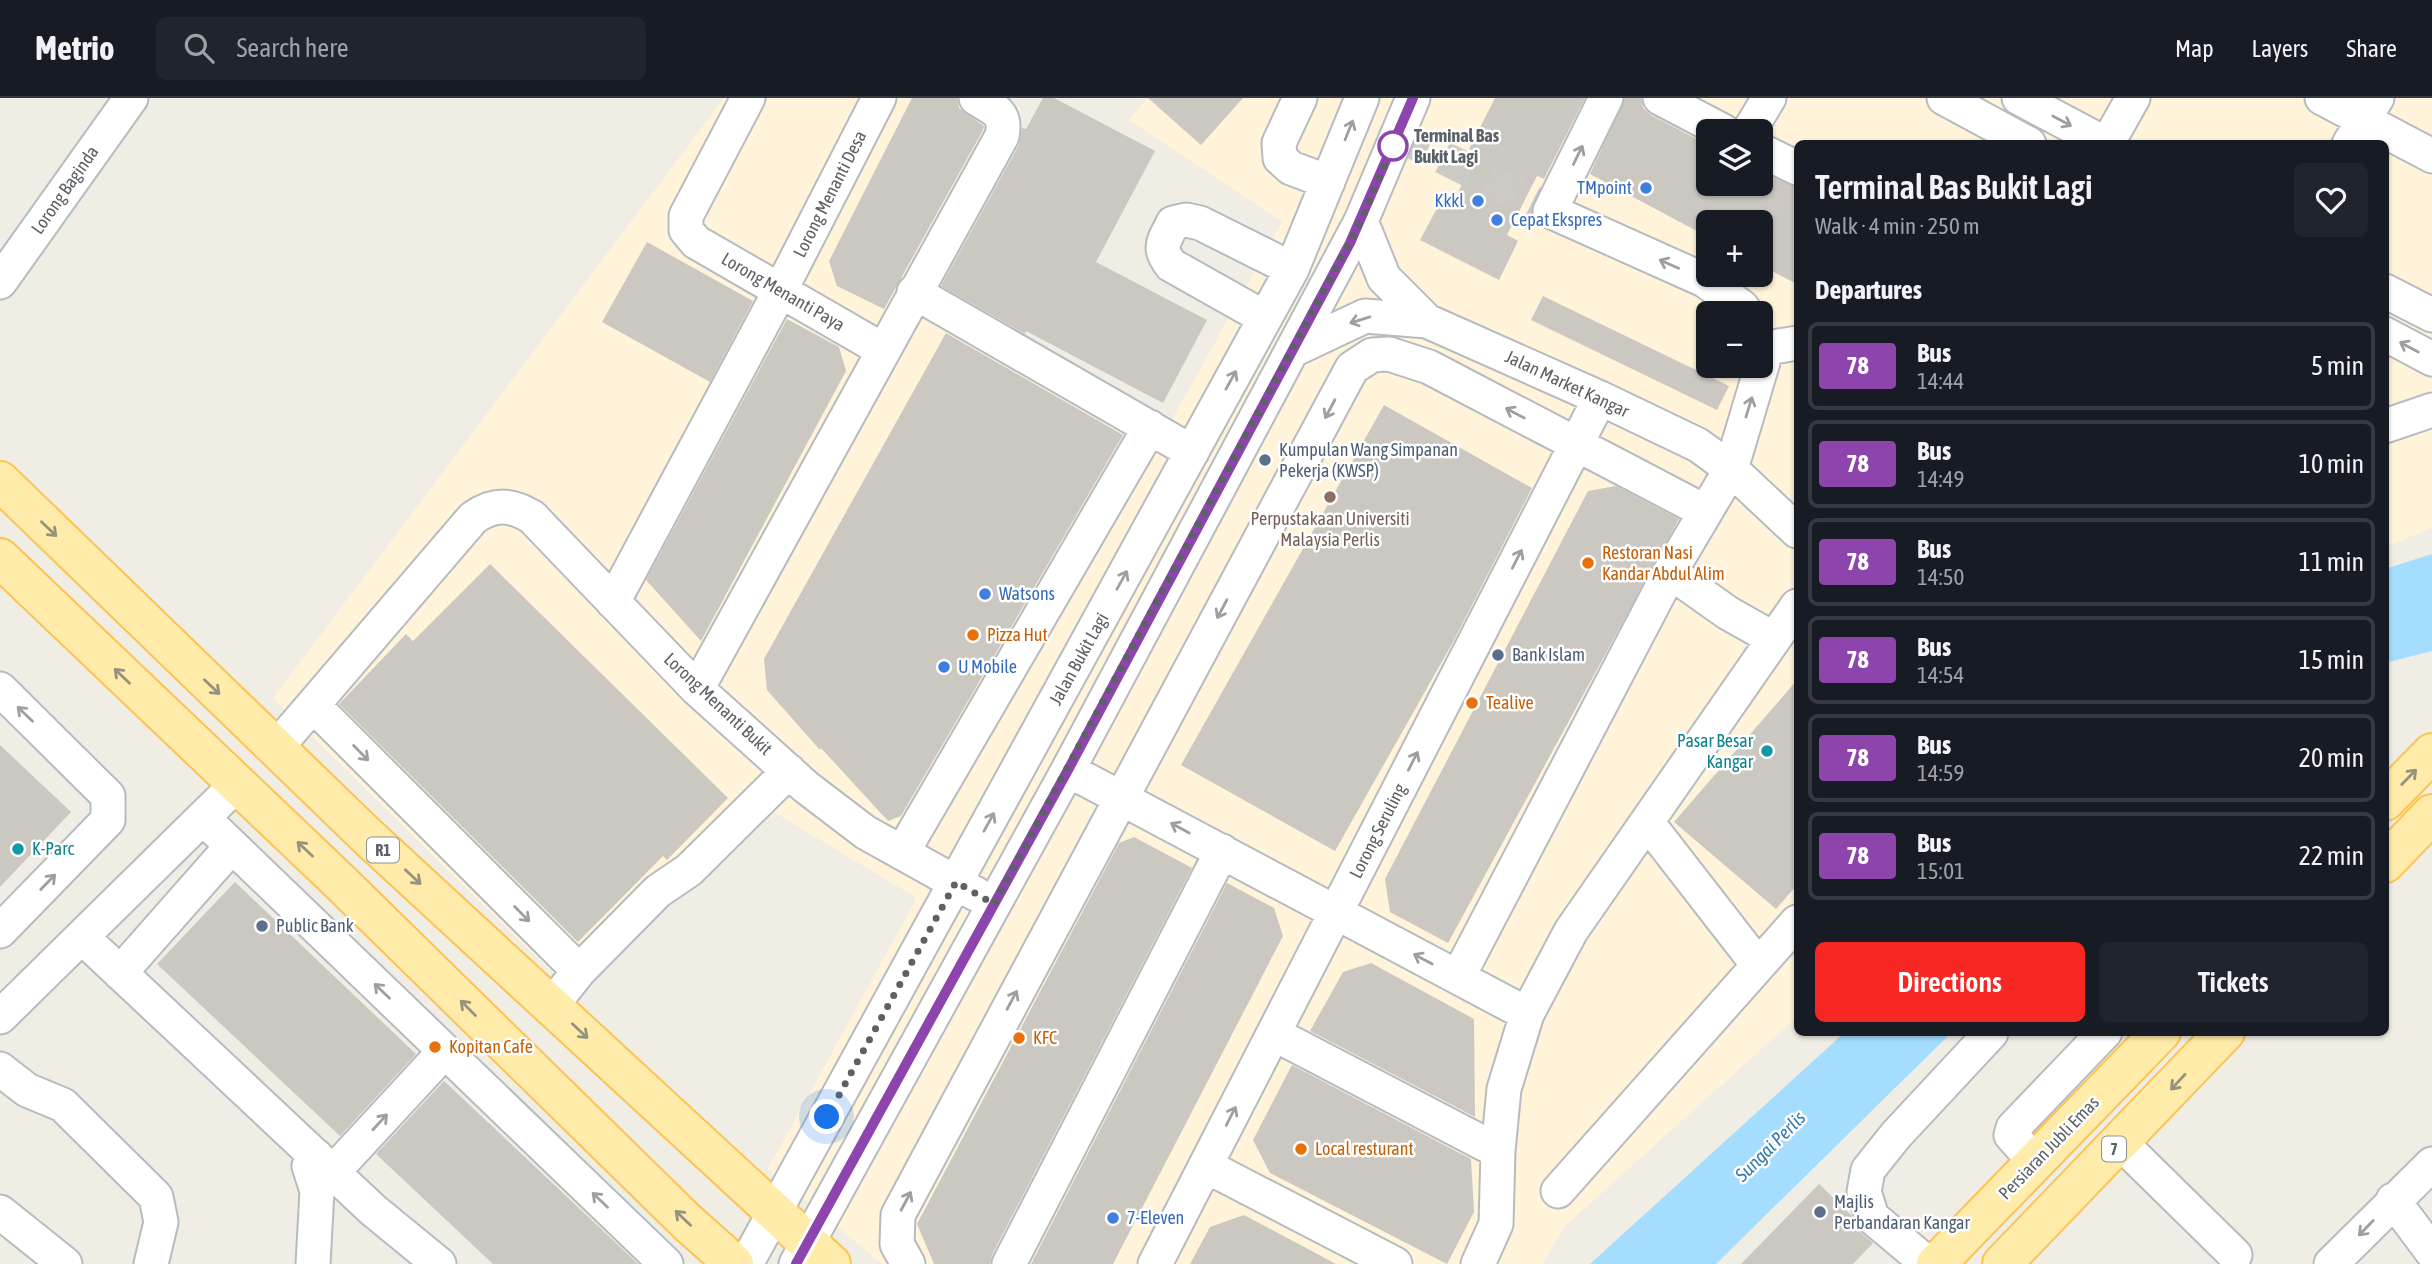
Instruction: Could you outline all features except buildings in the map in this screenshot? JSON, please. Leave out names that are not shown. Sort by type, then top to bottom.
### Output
[{"type":"main road","name":"R1","points":[[0,481],[276,748],[776,1211],[812,1257]]},
{"type":"main road","points":[[0,558],[339,881],[687,1222],[734,1264]]},
{"type":"main road","points":[[2389,797],[2432,753]]},
{"type":"main road","name":"Persiaran Jubli Emas","points":[[1936,1264],[2157,1036]]},
{"type":"main road","name":"7","points":[[2002,1264],[2221,1036]]},
{"type":"street","name":"Lorong Baginda","points":[[0,282],[131,98]]},
{"type":"street","name":"Lorong Menanti Paya","points":[[748,98],[686,216],[686,230],[696,242],[883,350]]},
{"type":"street","name":"Lorong Menanti Desa","points":[[613,602],[780,291],[879,98]]},
{"type":"street","points":[[697,689],[1002,136],[1005,124],[1000,113],[976,98]]},
{"type":"street","points":[[1300,98],[1279,143],[1280,158],[1291,168],[1328,182]]},
{"type":"street","name":"Jalan Bukit Lagi","points":[[746,1264],[1292,269],[1362,98]]},
{"type":"street","points":[[812,1257],[994,904],[1361,221],[1413,98]]},
{"type":"street","points":[[1606,98],[1550,211],[1704,280],[1734,301]]},
{"type":"street","points":[[1660,98],[1700,119]]},
{"type":"street","points":[[1756,119],[1769,98]]},
{"type":"street","points":[[1944,98],[2022,140]]},
{"type":"street","points":[[2019,98],[2098,140]]},
{"type":"street","points":[[2108,140],[2133,98]]},
{"type":"street","points":[[2322,98],[2432,156]]},
{"type":"street","points":[[1773,156],[1794,167]]},
{"type":"street","points":[[1265,318],[1171,265],[1163,254],[1162,245],[1174,223],[1186,220],[1200,223],[1292,269]]},
{"type":"street","name":"Jalan Market Kangar","points":[[1361,221],[1384,278],[1427,321],[1698,445],[1731,469],[1794,528]]},
{"type":"street","points":[[914,292],[1192,452]]},
{"type":"street","points":[[2389,293],[2432,315]]},
{"type":"street","points":[[1293,350],[1365,316],[1427,321]]},
{"type":"street","points":[[2389,336],[2432,359]]},
{"type":"street","points":[[1773,346],[1794,344]]},
{"type":"street","points":[[908,1264],[897,1244],[898,1215],[1352,368],[1372,355],[1389,354],[1429,367],[1704,511]]},
{"type":"street","points":[[1458,977],[1670,572],[1731,469],[1758,378]]},
{"type":"street","name":"Lorong Seruling","points":[[1155,1264],[1600,398]]},
{"type":"street","points":[[2389,425],[2432,410]]},
{"type":"street","points":[[902,853],[1150,428]]},
{"type":"street","name":"Lorong Menanti Bukit","points":[[313,705],[473,518],[485,510],[499,506],[518,509],[531,517],[697,689],[789,771],[864,832],[994,904]]},
{"type":"street","points":[[1670,572],[1728,613],[1774,639]]},
{"type":"street","points":[[1478,1264],[1496,1224],[1498,1151],[1504,1089],[1527,1014],[1570,931],[1794,610]]},
{"type":"street","points":[[0,689],[108,796],[109,811],[108,820],[0,931]]},
{"type":"street","points":[[276,748],[313,705],[579,971]]},
{"type":"street","points":[[1068,770],[1527,1014]]},
{"type":"street","points":[[552,1005],[579,971],[658,891],[689,870],[789,771]]},
{"type":"street","points":[[0,1017],[236,785]]},
{"type":"street","points":[[203,818],[666,1264]]},
{"type":"street","points":[[1647,822],[1758,965]]},
{"type":"street","points":[[120,973],[232,846]]},
{"type":"street","points":[[1009,1264],[1222,851]]},
{"type":"street","points":[[1558,1191],[1794,925]]},
{"type":"street","points":[[82,937],[325,1164],[439,1264]]},
{"type":"street","points":[[1274,1034],[1498,1151]]},
{"type":"street","points":[[313,1264],[317,1191],[309,1166],[325,1164],[454,1060],[496,1035]]},
{"type":"street","points":[[1928,1264],[1872,1217],[1864,1192],[1868,1170],[1896,1135],[1988,1036]]},
{"type":"street","points":[[2035,1162],[2014,1141],[2011,1135],[2013,1128],[2101,1036]]},
{"type":"street","points":[[0,1069],[27,1090],[63,1105],[156,1197],[161,1222],[151,1264]]},
{"type":"street","points":[[2121,1143],[2235,1255]]},
{"type":"street","points":[[2331,1264],[2393,1199],[2432,1164]]},
{"type":"street","points":[[1206,1166],[1395,1264]]},
{"type":"street","points":[[2393,1199],[2432,1252]]},
{"type":"street","points":[[0,1212],[65,1264]]},
{"type":"shaded area","points":[[724,98],[1003,98],[1021,109],[929,284],[1170,423],[1282,222],[1129,120],[1147,98],[2432,98],[2432,528],[2389,545],[2389,140],[1794,140],[1794,1020],[1565,1226],[1542,1264],[882,1264],[768,1169],[917,898],[747,796],[573,993],[273,698]]},
{"type":"water","points":[[2432,554],[2432,651],[2389,662],[2389,568]]},
{"type":"water","name":"Sungai Perlis","points":[[1841,1036],[1948,1036],[1716,1264],[1590,1264]]},
{"type":"tunnel","points":[[1398,135],[1550,211]]},
{"type":"bus line","name":"78","points":[[796,1264],[1068,770],[1350,243],[1413,98]]},
{"type":"place","name":"Terminal Bas Bukit Lagi","points":[[1393,146]]},
{"type":"place","name":"TMpoint","points":[[1646,188]]},
{"type":"place","name":"Kkkl","points":[[1478,201]]},
{"type":"place","name":"Cepat Ekspres","points":[[1497,220]]},
{"type":"place","name":"Kumpulan Wang Simpanan Pekerja (KWSP)","points":[[1265,460]]},
{"type":"place","name":"Perpustakaan Universiti Malaysia Perlis","points":[[1330,497]]},
{"type":"place","name":"Restoran Nasi Kandar Abdul Alim","points":[[1588,563]]},
{"type":"place","name":"Watsons","points":[[985,594]]},
{"type":"place","name":"Pizza Hut","points":[[973,635]]},
{"type":"place","name":"Bank Islam","points":[[1498,655]]},
{"type":"place","name":"U Mobile","points":[[944,667]]},
{"type":"place","name":"Tealive","points":[[1472,703]]},
{"type":"place","name":"Pasar Besar Kangar","points":[[1767,751]]},
{"type":"place","name":"K-Parc","points":[[18,849]]},
{"type":"place","name":"Public Bank","points":[[262,926]]},
{"type":"place","name":"KFC","points":[[1019,1038]]},
{"type":"place","name":"Kopitan Cafe","points":[[435,1047]]},
{"type":"place","name":"Local resturant","points":[[1301,1149]]},
{"type":"place","name":"Majlis Perbandaran Kangar","points":[[1820,1212]]},
{"type":"place","name":"7-Eleven","points":[[1113,1218]]},
{"type":"route","points":[[827,1117],[956,882],[994,904],[1361,221],[1393,146]]}]
